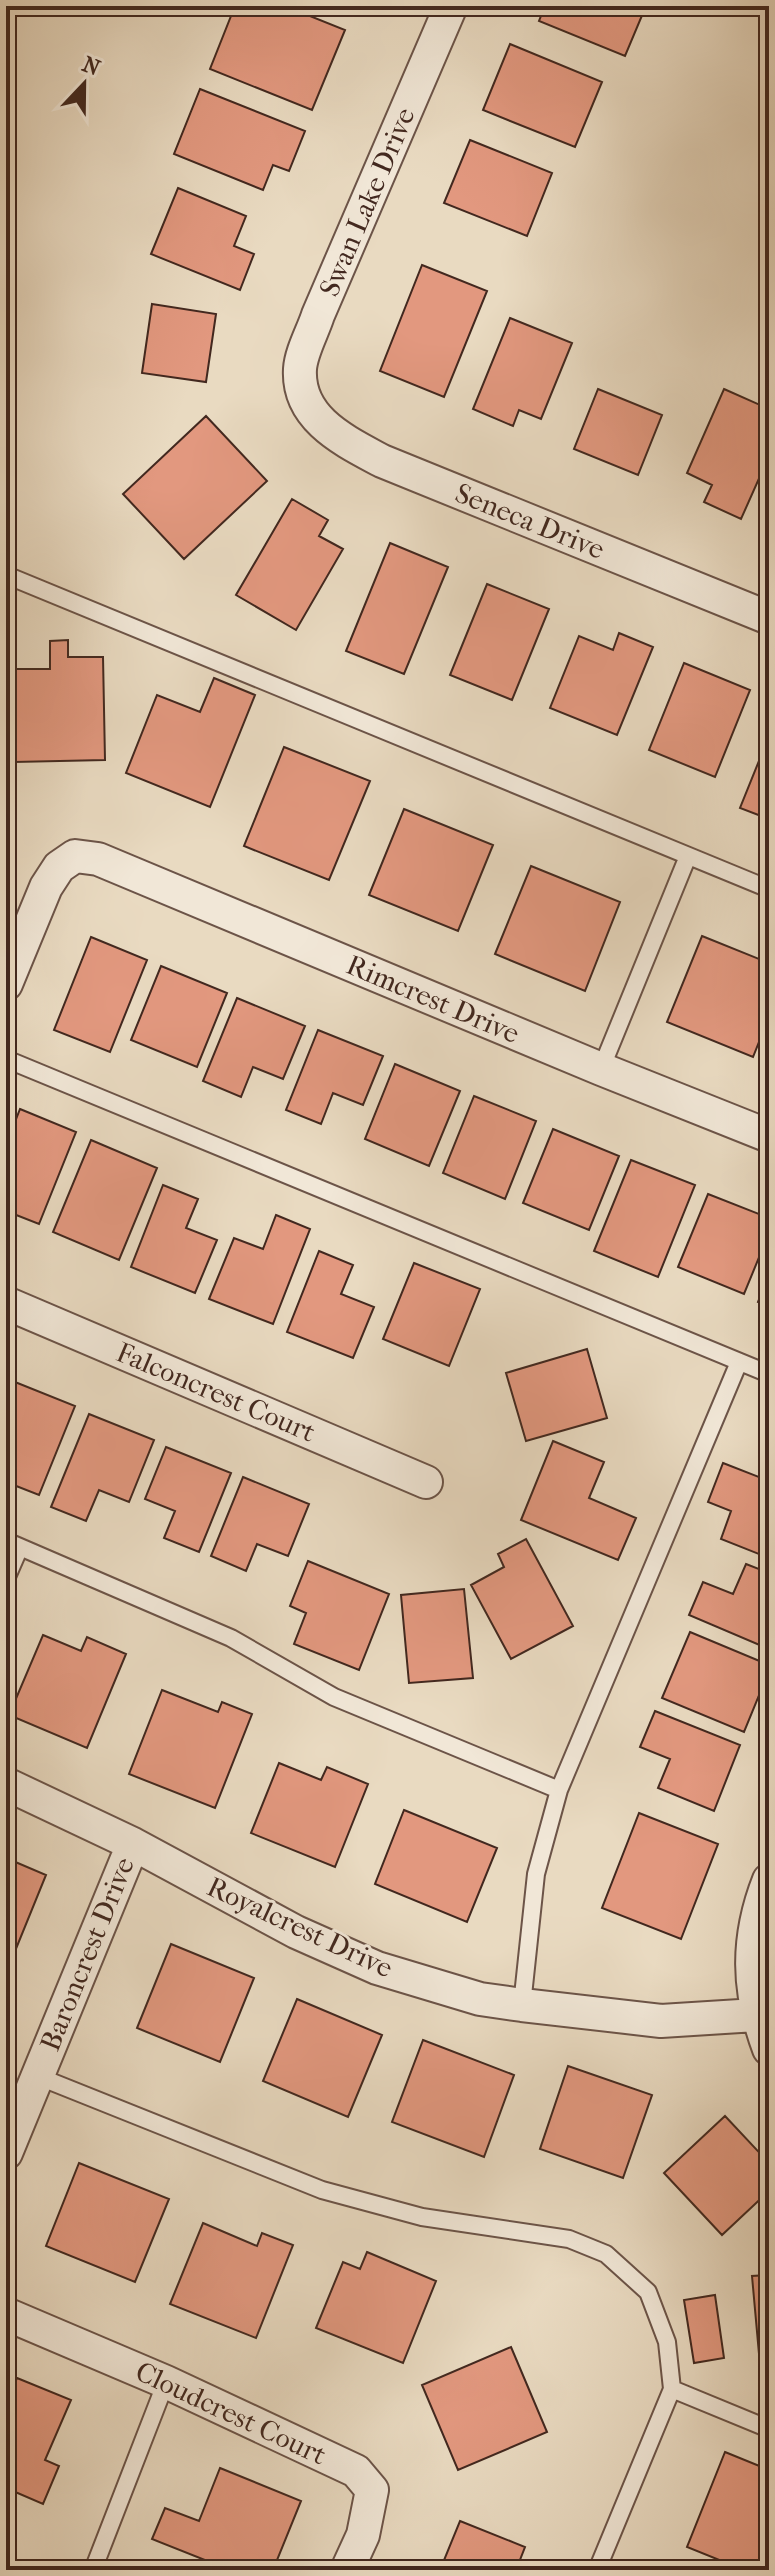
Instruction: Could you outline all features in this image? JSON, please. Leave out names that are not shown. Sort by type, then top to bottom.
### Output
[{"type":"street","name":"Swan Lake Drive","points":[[304,402],[300,368],[318,315],[451,6]]},
{"type":"street","name":"Seneca Drive","points":[[304,402],[334,435],[382,461],[769,618]]},
{"type":"street","name":"Rimcrest Drive","points":[[6,984],[46,887],[59,867],[75,856],[98,859],[769,1136]]},
{"type":"street","name":"Falconcrest Court","points":[[6,1303],[426,1482]]},
{"type":"street","name":"Royalcrest Drive","points":[[6,1784],[133,1844],[296,1932],[377,1968],[480,1999],[522,2005],[661,2021],[756,2015]]},
{"type":"street","name":"Baroncrest Drive","points":[[6,2153],[133,1844]]},
{"type":"street","points":[[769,1880],[757,1910],[752,1969],[756,2015],[769,2049]]},
{"type":"street","name":"Cloudcrest Court","points":[[6,2314],[166,2382],[356,2471],[372,2490],[363,2535],[347,2570]]},
{"type":"lane","points":[[6,575],[769,889]]},
{"type":"lane","points":[[601,1069],[688,856]]},
{"type":"lane","points":[[6,1059],[769,1374]]},
{"type":"lane","points":[[522,2005],[536,1874],[559,1790],[739,1362]]},
{"type":"lane","points":[[6,1579],[13,1544],[231,1638],[334,1697],[559,1790]]},
{"type":"lane","points":[[37,2076],[322,2190],[422,2217],[569,2239],[606,2254],[648,2292],[667,2342],[672,2389],[597,2570]]},
{"type":"lane","points":[[93,2570],[166,2382]]},
{"type":"lane","points":[[672,2389],[769,2429]]},
{"type":"building","points":[[235,6],[285,6],[345,30],[312,110],[210,69]]},
{"type":"building","points":[[545,6],[646,6],[625,56],[539,21]]},
{"type":"building","points":[[510,44],[602,82],[575,147],[483,110]]},
{"type":"building","points":[[200,89],[305,131],[289,171],[273,165],[263,190],[174,154]]},
{"type":"building","points":[[470,140],[552,173],[527,236],[444,203]]},
{"type":"building","points":[[178,188],[246,216],[234,246],[254,254],[240,290],[151,254]]},
{"type":"building","points":[[422,265],[487,291],[444,397],[380,371]]},
{"type":"building","points":[[152,304],[216,314],[206,382],[142,373]]},
{"type":"building","points":[[510,318],[572,343],[541,419],[519,410],[513,426],[473,409]]},
{"type":"building","points":[[598,389],[662,415],[638,475],[574,449]]},
{"type":"building","points":[[724,389],[769,409],[769,456],[741,519],[704,502],[712,485],[687,473]]},
{"type":"building","points":[[206,416],[267,481],[184,559],[123,494]]},
{"type":"building","points":[[292,499],[328,520],[319,536],[343,549],[296,630],[236,595]]},
{"type":"building","points":[[390,543],[448,567],[404,674],[346,651]]},
{"type":"building","points":[[487,584],[549,609],[512,700],[450,675]]},
{"type":"building","points":[[619,633],[653,647],[617,735],[550,708],[579,636],[613,650]]},
{"type":"building","points":[[68,640],[68,657],[103,657],[105,760],[14,762],[12,669],[50,669],[50,641]]},
{"type":"building","points":[[684,663],[750,690],[715,777],[649,750]]},
{"type":"building","points":[[214,678],[255,695],[210,807],[126,773],[157,695],[200,712]]},
{"type":"building","points":[[769,736],[769,819],[740,808]]},
{"type":"building","points":[[284,747],[370,781],[329,880],[244,846]]},
{"type":"building","points":[[404,809],[493,845],[458,931],[369,895]]},
{"type":"building","points":[[531,866],[620,902],[585,991],[495,954]]},
{"type":"building","points":[[702,936],[769,963],[769,1017],[753,1057],[667,1022]]},
{"type":"building","points":[[91,937],[147,960],[110,1052],[54,1030]]},
{"type":"building","points":[[161,966],[227,993],[197,1067],[131,1040]]},
{"type":"building","points":[[237,998],[305,1026],[283,1079],[253,1067],[241,1097],[203,1081]]},
{"type":"building","points":[[318,1030],[383,1056],[363,1105],[333,1093],[321,1124],[286,1110]]},
{"type":"building","points":[[395,1064],[460,1091],[429,1166],[365,1139]]},
{"type":"building","points":[[474,1096],[536,1121],[505,1199],[443,1173]]},
{"type":"building","points":[[20,1109],[76,1132],[39,1224],[6,1211],[6,1145]]},
{"type":"building","points":[[553,1129],[619,1156],[589,1230],[523,1203]]},
{"type":"building","points":[[91,1140],[157,1168],[119,1260],[53,1232]]},
{"type":"building","points":[[631,1160],[695,1185],[658,1277],[594,1251]]},
{"type":"building","points":[[163,1185],[198,1199],[186,1228],[217,1240],[195,1293],[131,1267]]},
{"type":"building","points":[[708,1194],[769,1218],[769,1233],[744,1294],[678,1267]]},
{"type":"building","points":[[276,1215],[310,1229],[273,1324],[209,1299],[234,1238],[263,1249]]},
{"type":"building","points":[[319,1251],[353,1265],[341,1294],[374,1307],[353,1358],[287,1332]]},
{"type":"building","points":[[414,1263],[480,1289],[449,1366],[383,1339]]},
{"type":"building","points":[[769,1274],[769,1307],[758,1302]]},
{"type":"building","points":[[587,1349],[607,1418],[526,1441],[506,1373]]},
{"type":"building","points":[[10,1380],[75,1406],[39,1495],[6,1482],[6,1392]]},
{"type":"building","points":[[89,1414],[154,1440],[129,1502],[99,1490],[86,1521],[51,1507]]},
{"type":"building","points":[[553,1441],[604,1462],[589,1498],[636,1518],[618,1560],[521,1520]]},
{"type":"building","points":[[166,1447],[231,1473],[199,1552],[164,1538],[175,1511],[145,1499]]},
{"type":"building","points":[[723,1463],[769,1481],[769,1558],[721,1539],[731,1511],[708,1502]]},
{"type":"building","points":[[243,1477],[309,1504],[288,1556],[257,1544],[246,1571],[211,1556]]},
{"type":"building","points":[[526,1539],[573,1626],[511,1659],[471,1585],[504,1567],[498,1554]]},
{"type":"building","points":[[308,1561],[389,1594],[359,1670],[294,1644],[306,1613],[290,1606]]},
{"type":"building","points":[[746,1564],[769,1573],[769,1649],[689,1615],[703,1582],[733,1594]]},
{"type":"building","points":[[464,1589],[473,1678],[409,1683],[401,1595]]},
{"type":"building","points":[[690,1632],[769,1665],[744,1732],[662,1698]]},
{"type":"building","points":[[43,1635],[81,1651],[87,1637],[126,1654],[87,1748],[9,1715]]},
{"type":"building","points":[[162,1690],[218,1712],[222,1702],[252,1714],[215,1808],[129,1774]]},
{"type":"building","points":[[655,1711],[740,1745],[714,1811],[658,1788],[670,1759],[640,1747]]},
{"type":"building","points":[[279,1763],[321,1780],[327,1767],[368,1784],[335,1867],[251,1833]]},
{"type":"building","points":[[404,1810],[497,1848],[467,1922],[375,1884]]},
{"type":"building","points":[[639,1813],[718,1844],[681,1939],[602,1908]]},
{"type":"building","points":[[6,1858],[46,1875],[9,1966],[6,1965]]},
{"type":"building","points":[[171,1944],[254,1978],[220,2062],[137,2028]]},
{"type":"building","points":[[297,1999],[382,2035],[348,2117],[263,2081]]},
{"type":"building","points":[[423,2040],[514,2075],[484,2157],[392,2122]]},
{"type":"building","points":[[568,2066],[652,2095],[623,2178],[540,2149]]},
{"type":"building","points":[[725,2116],[769,2163],[769,2191],[722,2235],[664,2173]]},
{"type":"building","points":[[79,2163],[169,2199],[135,2282],[46,2246]]},
{"type":"building","points":[[203,2223],[257,2246],[262,2233],[293,2245],[256,2338],[170,2304]]},
{"type":"building","points":[[367,2252],[436,2281],[403,2363],[316,2328],[343,2262],[360,2269]]},
{"type":"building","points":[[769,2275],[769,2365],[760,2365],[752,2276]]},
{"type":"building","points":[[715,2295],[724,2358],[694,2363],[684,2300]]},
{"type":"building","points":[[511,2347],[547,2432],[458,2470],[422,2385]]},
{"type":"building","points":[[17,2378],[71,2400],[45,2460],[59,2466],[43,2504],[6,2488],[6,2379],[15,2383]]},
{"type":"building","points":[[725,2452],[769,2470],[769,2557],[764,2570],[744,2570],[687,2547]]},
{"type":"building","points":[[220,2468],[301,2501],[273,2570],[230,2570],[152,2539],[165,2508],[199,2521]]},
{"type":"building","points":[[460,2521],[525,2547],[516,2570],[440,2570]]},
{"type":"building","points":[[6,2556],[30,2570],[6,2570]]}]
